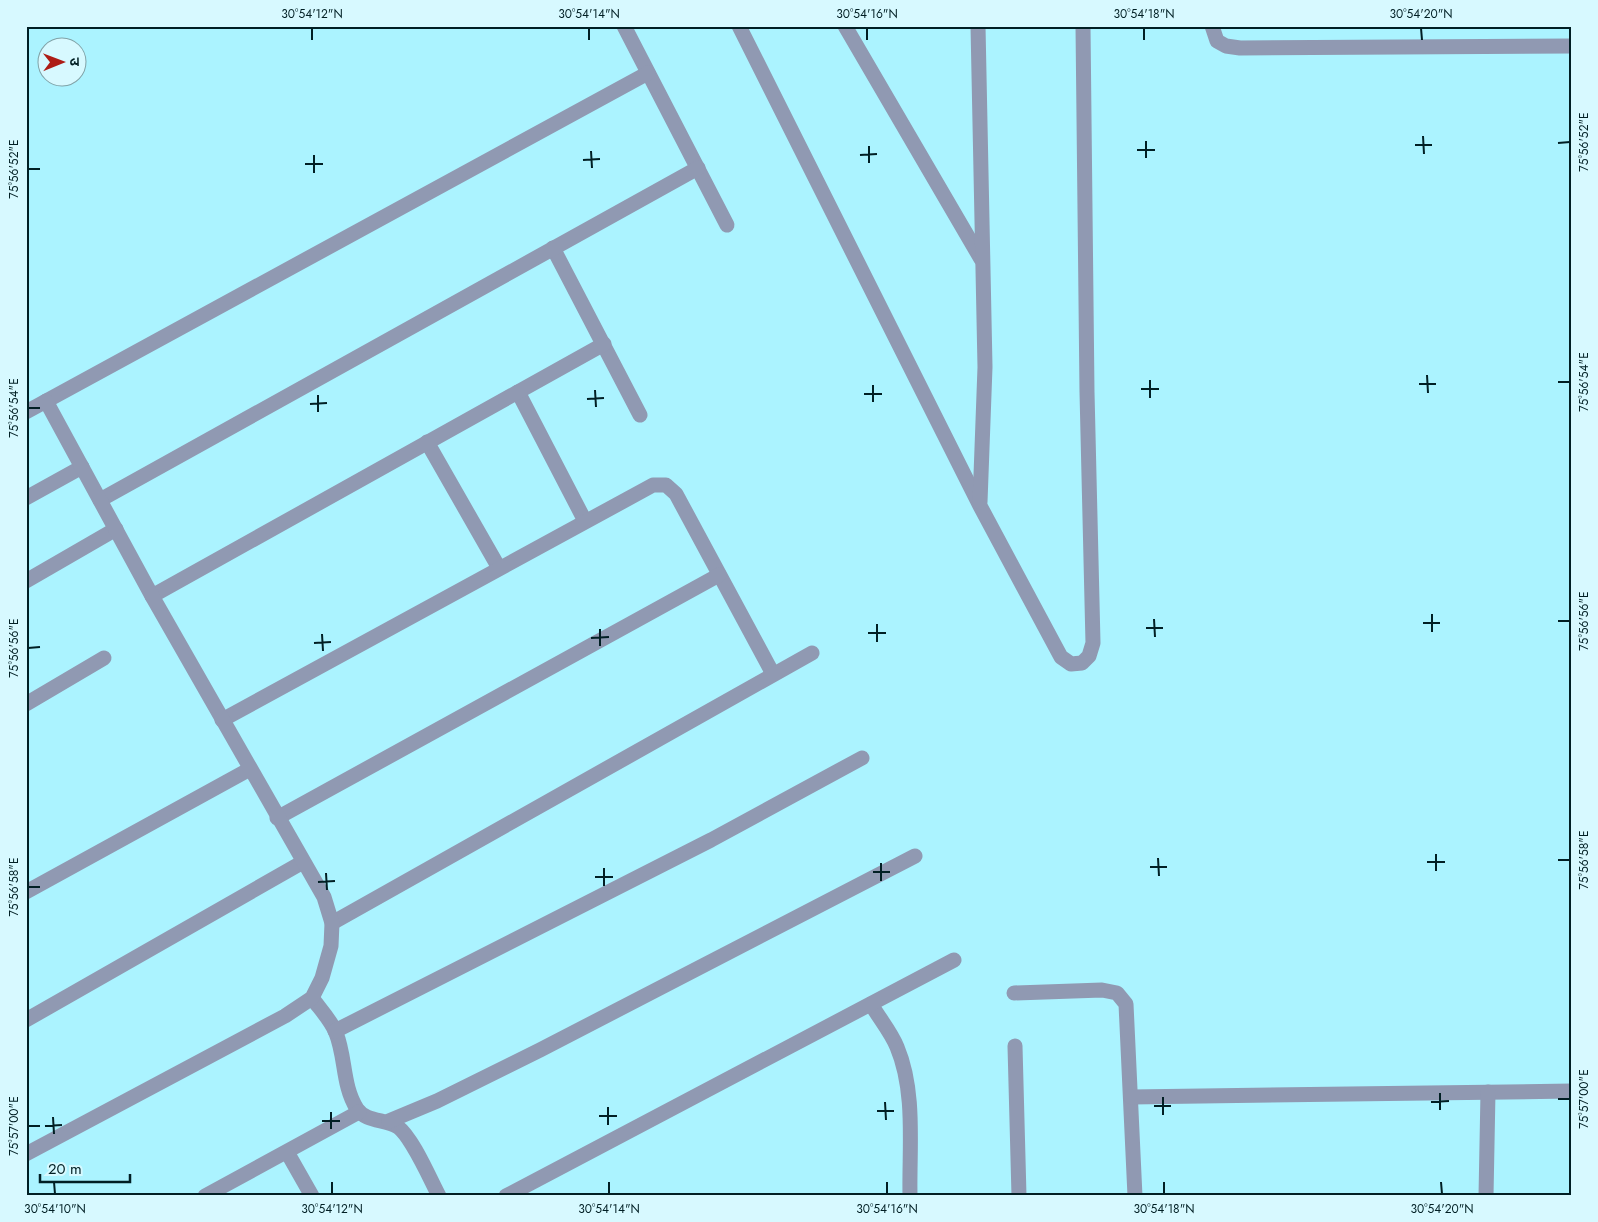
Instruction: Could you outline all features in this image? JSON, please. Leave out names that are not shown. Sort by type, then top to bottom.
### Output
[{"type":"street","points":[[624,26],[727,225]]},
{"type":"street","points":[[739,26],[980,504],[1060,657],[1071,664],[1082,663],[1090,656],[1093,643],[1087,392],[1083,26]]},
{"type":"street","points":[[845,26],[982,261]]},
{"type":"street","points":[[978,26],[985,367],[984,439],[980,504]]},
{"type":"street","points":[[1212,26],[1217,41],[1226,46],[1240,48],[1572,46]]},
{"type":"street","points":[[26,412],[648,73]]},
{"type":"street","points":[[100,500],[698,168]]},
{"type":"street","points":[[553,248],[640,415]]},
{"type":"street","points":[[152,596],[604,344]]},
{"type":"street","points":[[518,392],[585,521]]},
{"type":"street","points":[[26,1154],[285,1016],[312,998],[322,978],[331,946],[332,923],[324,897],[277,818],[152,596],[46,401]]},
{"type":"street","points":[[427,442],[499,568]]},
{"type":"street","points":[[26,498],[82,467]]},
{"type":"street","points":[[222,720],[653,485],[666,485],[676,494],[773,674]]},
{"type":"street","points":[[26,580],[116,530]]},
{"type":"street","points":[[277,818],[719,575]]},
{"type":"street","points":[[332,923],[812,652]]},
{"type":"street","points":[[26,704],[104,658]]},
{"type":"street","points":[[335,1031],[711,840],[862,758]]},
{"type":"street","points":[[26,892],[250,769]]},
{"type":"street","points":[[389,1122],[437,1101],[540,1050],[915,856]]},
{"type":"street","points":[[26,1020],[303,862]]},
{"type":"street","points":[[506,1196],[954,960]]},
{"type":"street","points":[[1014,992],[1102,990],[1117,993],[1126,1004],[1135,1196]]},
{"type":"street","points":[[312,998],[335,1031],[341,1050],[343,1074],[351,1099],[359,1112],[372,1119],[389,1122],[400,1129],[439,1196]]},
{"type":"street","points":[[871,1004],[897,1046],[905,1076],[909,1115],[910,1196]]},
{"type":"street","points":[[1015,1046],[1019,1196]]},
{"type":"street","points":[[1131,1097],[1572,1091]]},
{"type":"street","points":[[1486,1196],[1488,1092]]},
{"type":"street","points":[[205,1196],[359,1112]]},
{"type":"street","points":[[287,1152],[312,1196]]}]
